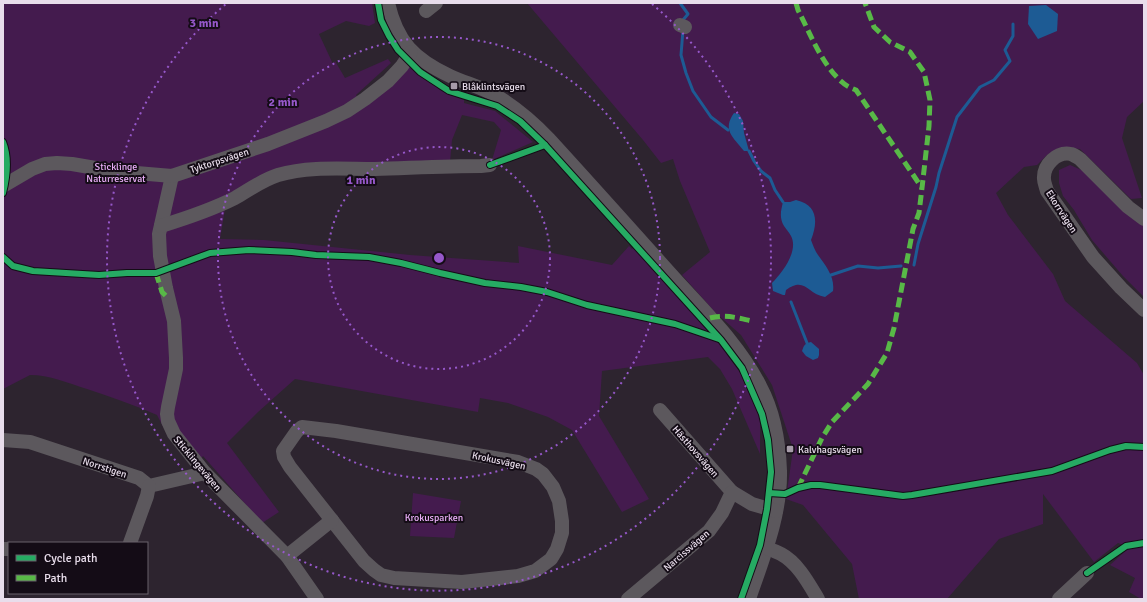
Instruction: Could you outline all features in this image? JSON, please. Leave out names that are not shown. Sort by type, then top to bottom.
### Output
[{"type":"street","points":[[388,3],[395,28],[411,52],[450,76],[494,94],[522,113],[549,139],[739,350],[751,369],[761,388],[775,429],[779,450],[780,472],[776,511],[767,548],[748,599]]},
{"type":"street","name":"Tyktorpsvägen","points":[[3,186],[32,169],[45,164],[57,163],[113,171],[172,176],[268,144],[347,111],[388,81],[402,66],[411,52]]},
{"type":"street","name":"Ekorrvägen","points":[[1144,219],[1128,208],[1080,159],[1070,154],[1062,154],[1054,158],[1049,162],[1044,170],[1044,180],[1047,191],[1093,257],[1121,288],[1144,310]]},
{"type":"street","points":[[161,226],[188,218],[236,197],[262,182],[299,171],[490,165]]},
{"type":"street","name":"Sticklingevägen","points":[[172,176],[159,234],[160,256],[174,321],[176,358],[176,369],[167,414],[168,422],[178,439],[205,473],[286,556],[318,599]]},
{"type":"street","name":"Hästhovsvägen","points":[[660,410],[732,492]]},
{"type":"street","name":"Krokusvägen","points":[[302,427],[336,431],[518,462],[527,465],[543,474],[553,487],[559,501],[562,533],[557,549],[551,559],[535,571],[518,576],[462,582],[394,578],[381,575],[364,561],[332,520],[290,467],[284,457],[283,452],[296,431],[302,427]]},
{"type":"street","name":"Norrstigen","points":[[3,440],[30,442],[138,478],[149,486]]},
{"type":"street","points":[[130,542],[147,496],[149,486],[205,473]]},
{"type":"street","points":[[732,492],[752,504],[776,511]]},
{"type":"street","name":"Narcissvägen","points":[[628,599],[710,531],[732,492]]},
{"type":"street","points":[[286,556],[332,520]]},
{"type":"street","points":[[767,548],[782,555],[790,561],[806,578],[818,599]]},
{"type":"street","points":[[1059,599],[1087,573]]},
{"type":"green space","name":"Sticklinge Naturreservat","points":[[3,3],[372,3],[375,23],[369,26],[346,21],[319,34],[333,64],[335,61],[345,78],[388,59],[391,63],[356,95],[358,99],[409,64],[440,90],[464,100],[464,103],[495,111],[533,142],[492,160],[501,130],[494,122],[462,115],[452,140],[450,162],[311,166],[227,197],[220,239],[264,240],[410,255],[519,263],[518,246],[612,265],[629,246],[632,249],[633,248],[658,274],[679,299],[683,300],[729,352],[726,353],[741,374],[760,419],[760,454],[732,389],[720,369],[708,357],[602,371],[599,416],[649,499],[622,512],[572,430],[548,417],[508,403],[480,398],[478,412],[295,379],[258,412],[227,443],[279,512],[262,523],[203,456],[193,468],[169,436],[157,415],[105,395],[44,376],[30,375],[3,389]]},
{"type":"green space","points":[[527,3],[1144,3],[1144,101],[1127,117],[1122,138],[1142,198],[1131,199],[1080,149],[1066,148],[1047,155],[1037,165],[1024,167],[996,193],[1008,215],[1053,274],[1065,301],[1137,363],[1144,375],[1144,599],[1141,599],[1129,592],[1135,578],[1110,565],[1130,547],[1118,543],[1094,562],[1043,494],[1043,524],[999,539],[947,599],[859,599],[852,564],[803,505],[786,499],[793,449],[772,385],[741,335],[715,312],[682,275],[710,252],[680,181],[673,159],[661,163]]},
{"type":"green space","points":[[1070,165],[1086,172],[1144,226],[1144,297],[1123,276],[1092,240],[1074,210],[1063,196],[1059,183],[1059,170]]},
{"type":"green space","name":"Krokusparken","points":[[413,493],[461,501],[454,538],[410,536]]},
{"type":"water","points":[[1046,5],[1058,14],[1057,31],[1038,39],[1028,24],[1029,6]]},
{"type":"water","points":[[734,113],[739,114],[743,121],[744,133],[749,151],[744,151],[730,133],[729,124]]},
{"type":"water","points":[[796,200],[809,206],[814,215],[815,227],[811,240],[816,252],[824,263],[833,281],[833,291],[825,297],[814,293],[802,285],[792,286],[786,290],[785,295],[773,291],[772,283],[785,268],[793,248],[791,236],[781,220],[783,202]]},
{"type":"water","points":[[811,342],[819,349],[818,358],[813,360],[806,356],[802,351],[803,347],[807,343]]},
{"type":"waterway","points":[[680,3],[688,14],[683,22]]},
{"type":"waterway","points":[[914,265],[918,244],[957,117],[980,87],[994,80],[1010,61],[1005,50],[1013,36],[1013,24]]},
{"type":"waterway","points":[[683,30],[681,55],[693,91],[711,117],[728,130]]},
{"type":"waterway","points":[[749,151],[761,171],[770,178],[775,190],[783,202]]},
{"type":"waterway","points":[[831,275],[858,266],[878,268],[901,266]]},
{"type":"waterway","points":[[791,302],[807,343]]},
{"type":"marked path","points":[[796,3],[798,10],[828,67],[844,83],[856,90],[922,188]]},
{"type":"marked path","points":[[798,488],[822,438],[832,422],[868,384],[887,353],[894,328],[913,229],[919,213],[929,126],[930,100],[924,72],[910,52],[890,42],[874,27],[865,3]]},
{"type":"marked path","points":[[156,273],[162,292],[168,298]]},
{"type":"marked path","points":[[710,318],[726,316],[752,321]]},
{"type":"cycle path","points":[[378,3],[381,20],[398,50],[420,72],[449,91],[497,106],[520,121],[545,145],[721,340],[742,368],[762,414],[768,440],[771,472],[767,509],[760,545],[741,599]]},
{"type":"cycle path","points":[[3,142],[7,167],[3,193]]},
{"type":"cycle path","points":[[490,165],[545,145]]},
{"type":"cycle path","points":[[3,257],[13,266],[33,271],[99,275],[156,273],[210,253],[249,250],[369,257],[485,283],[521,287],[547,292],[587,305],[675,324],[719,339]]},
{"type":"cycle path","points":[[769,493],[785,494],[798,488],[811,485],[820,485],[903,496],[912,495],[1052,471],[1110,450],[1126,446],[1144,447]]},
{"type":"cycle path","points":[[1087,573],[1126,546],[1144,543]]},
{"type":"place","name":"Blåklintsvägen","points":[[454,86]]},
{"type":"place","name":"Kalvhagsvägen","points":[[790,449]]}]
